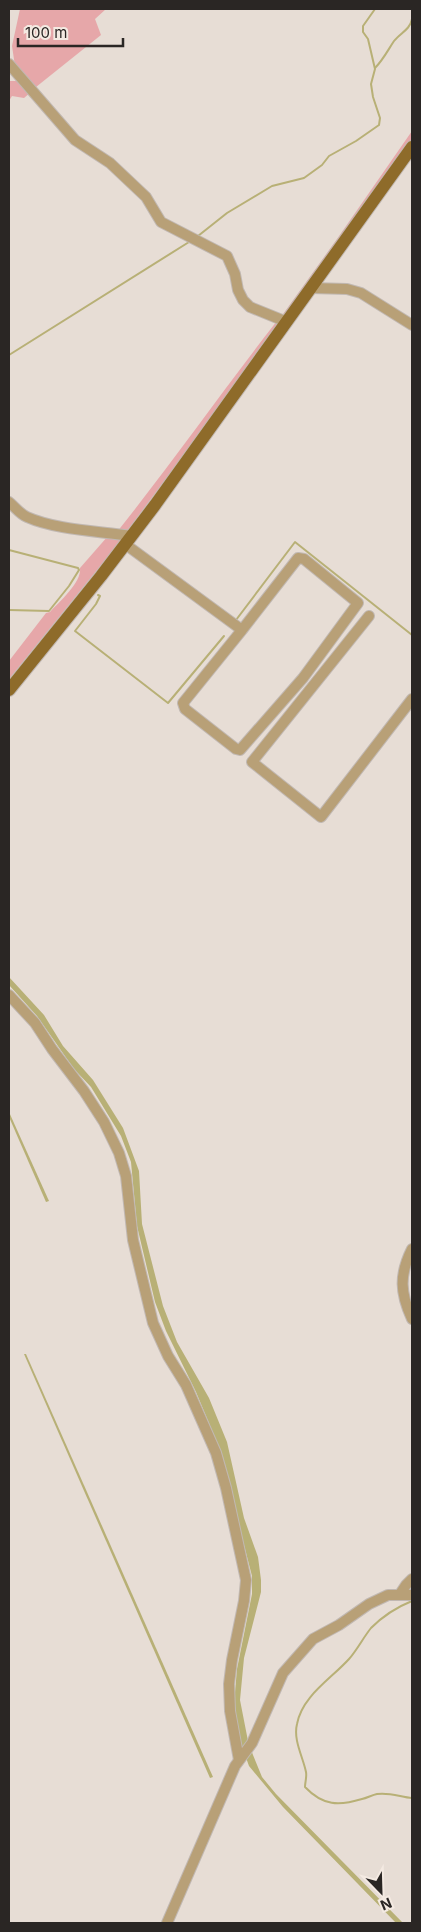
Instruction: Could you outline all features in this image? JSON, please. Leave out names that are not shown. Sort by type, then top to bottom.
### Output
[{"type":"main road","points":[[9,690],[128,540],[412,147]]},
{"type":"street","points":[[9,64],[75,140],[110,163],[146,196],[162,222],[227,256],[235,274],[238,290],[243,300],[250,307],[287,322]]},
{"type":"street","points":[[311,288],[346,289],[361,293],[412,325]]},
{"type":"street","points":[[9,502],[26,516],[42,522],[128,540],[242,630]]},
{"type":"street","points":[[298,558],[304,559],[358,603],[302,678],[240,750],[236,749],[183,706],[183,703],[242,630],[298,558]]},
{"type":"street","points":[[369,616],[252,762],[320,817],[412,699]]},
{"type":"street","points":[[343,624],[355,634]]},
{"type":"street","points":[[302,678],[313,686]]},
{"type":"street","points":[[259,730],[271,738]]},
{"type":"street","points":[[9,995],[35,1023],[52,1049],[84,1090],[104,1122],[119,1153],[128,1185],[133,1240],[152,1323],[168,1356],[186,1385],[216,1453],[226,1488],[246,1580],[229,1684],[231,1719],[241,1757]]},
{"type":"street","points":[[412,1249],[406,1264],[402,1284],[402,1295],[412,1319]]},
{"type":"street","points":[[400,1594],[412,1579]]},
{"type":"street","points":[[168,1923],[241,1757],[252,1743],[283,1673],[313,1639],[369,1604],[388,1595],[412,1595]]},
{"type":"shaded area","points":[[20,9],[106,9],[95,19],[101,35],[36,87],[15,66],[12,46]]},
{"type":"shaded area","points":[[9,81],[22,81],[31,92],[24,98],[12,96],[9,101]]},
{"type":"shaded area","points":[[412,131],[412,141],[287,314],[281,317],[337,239]]},
{"type":"shaded area","points":[[277,321],[281,324],[127,531],[117,532],[158,480]]},
{"type":"shaded area","points":[[108,536],[122,539],[9,679],[9,661],[46,613],[50,612],[69,592],[80,574],[80,568]]},
{"type":"shaded area","points":[[9,977],[44,1015],[63,1046],[93,1080],[123,1128],[139,1171],[142,1224],[163,1306],[177,1342],[209,1398],[227,1442],[244,1518],[258,1557],[261,1580],[261,1592],[244,1658],[240,1700],[248,1741],[262,1777],[276,1794],[403,1923],[396,1923],[283,1807],[249,1766],[241,1744],[234,1704],[237,1669],[252,1594],[252,1576],[218,1445],[196,1392],[166,1331],[155,1302],[137,1226],[131,1162],[121,1136],[91,1087],[74,1069],[37,1016],[9,985]]},
{"type":"shaded area","points":[[9,1112],[49,1201],[46,1202],[9,1117]]},
{"type":"shaded area","points":[[24,1354],[26,1354],[213,1777],[210,1778]]},
{"type":"waterway","points":[[198,236],[227,213],[272,186],[304,178],[322,165],[329,156],[379,125],[380,118],[371,84],[375,69],[368,39],[363,32],[363,26],[375,9]]},
{"type":"waterway","points":[[375,68],[394,41],[407,29],[412,19]]},
{"type":"waterway","points":[[9,355],[189,242]]},
{"type":"waterway","points":[[236,620],[295,542],[412,635]]},
{"type":"waterway","points":[[9,550],[78,568],[79,570],[49,611],[9,610]]},
{"type":"waterway","points":[[98,595],[100,596],[96,604],[75,631],[168,703],[224,636]]},
{"type":"waterway","points":[[412,1601],[390,1612],[371,1628],[349,1659],[311,1696],[300,1714],[296,1730],[297,1742],[306,1772],[305,1787],[318,1798],[332,1803],[346,1803],[364,1799],[375,1794],[390,1794],[412,1798]]}]
